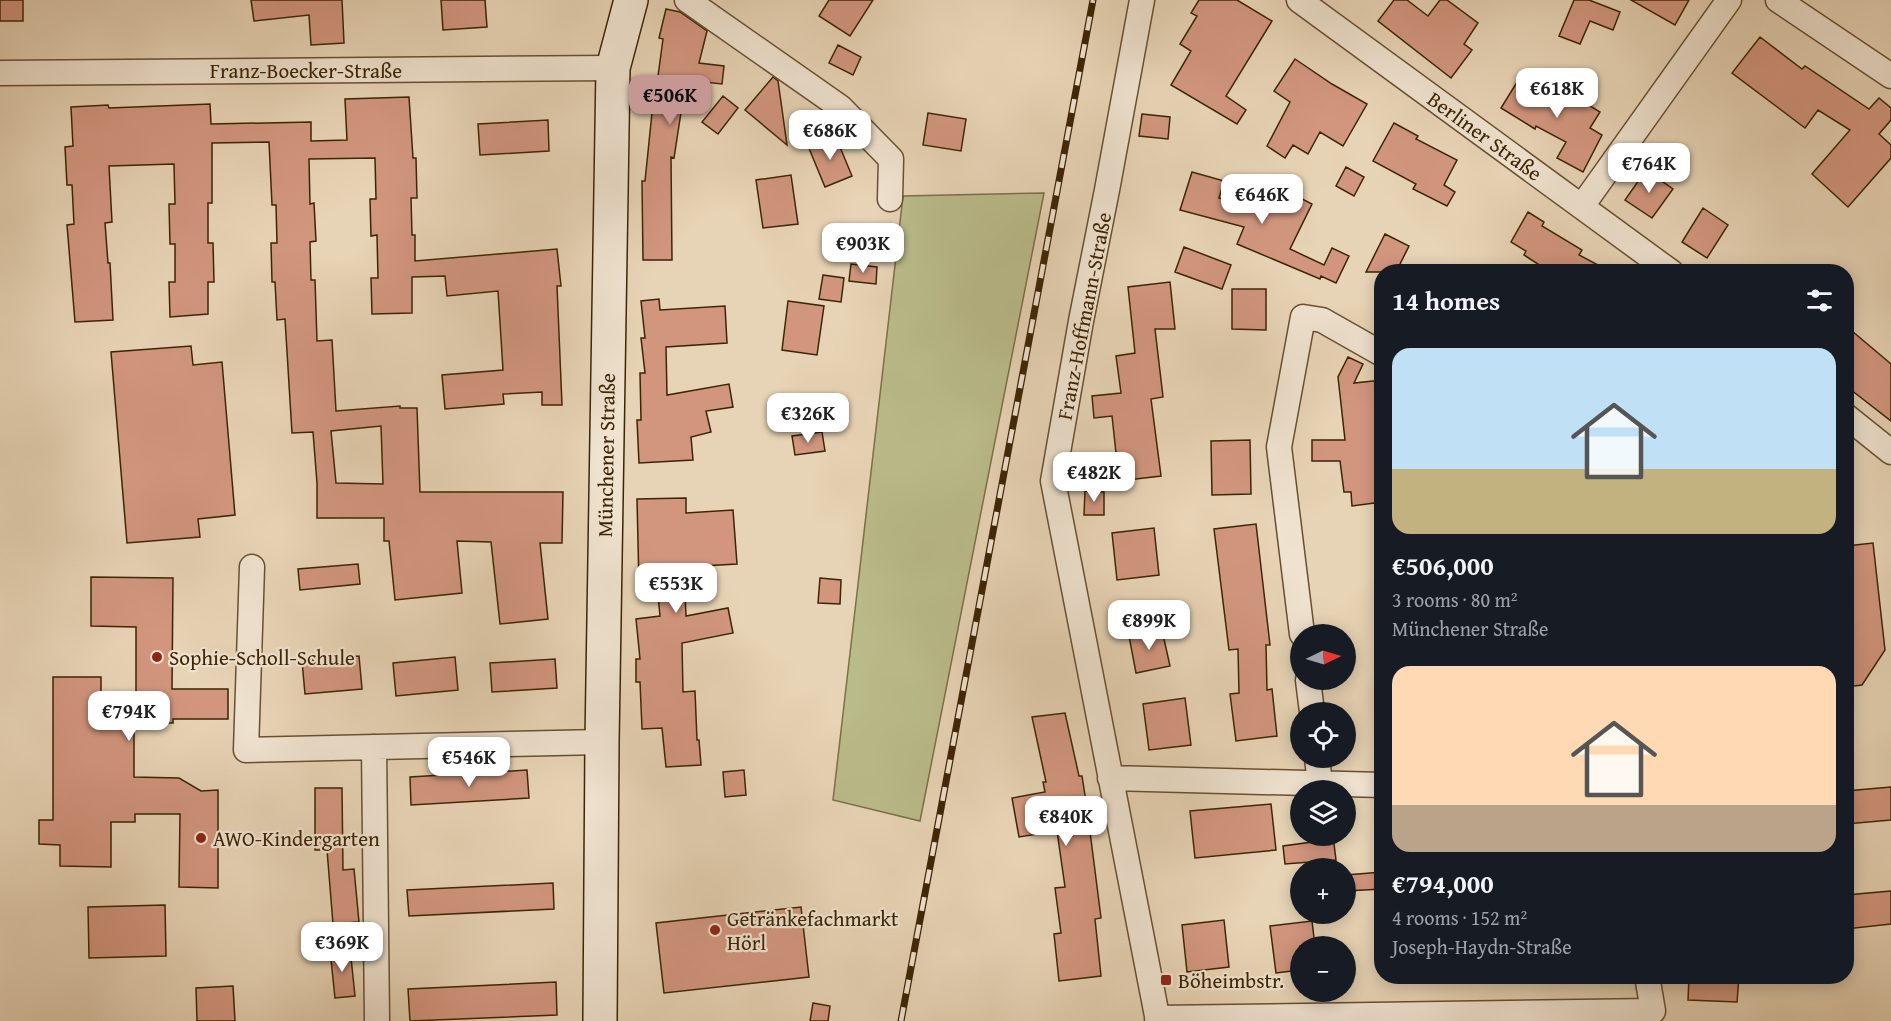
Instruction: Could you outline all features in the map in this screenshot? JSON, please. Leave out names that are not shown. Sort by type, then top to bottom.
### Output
[{"type":"main road","name":"Münchener Straße","points":[[600,1021],[602,742],[613,68],[631,0]]},
{"type":"street","points":[[687,0],[840,107],[891,159],[890,199]]},
{"type":"street","name":"Franz-Hoffmann-Straße","points":[[1142,0],[1053,481],[1158,1019]]},
{"type":"street","name":"Berliner Straße","points":[[1299,0],[1661,264]]},
{"type":"street","points":[[1582,206],[1730,0]]},
{"type":"street","points":[[1778,0],[1891,76]]},
{"type":"street","name":"Franz-Boecker-Straße","points":[[0,73],[613,68]]},
{"type":"street","points":[[1301,624],[1279,447],[1303,317],[1322,320],[1374,349]]},
{"type":"street","points":[[1854,422],[1891,452]]},
{"type":"street","points":[[252,567],[246,750],[602,742]]},
{"type":"street","points":[[374,747],[377,1021]]},
{"type":"street","points":[[1110,778],[1290,782]]},
{"type":"street","points":[[1356,784],[1374,785]]},
{"type":"street","points":[[1158,1019],[1653,1011],[1648,984]]},
{"type":"green space","points":[[1044,193],[920,821],[833,800],[903,196]]},
{"type":"building","points":[[0,0],[23,0],[23,21],[0,21]]},
{"type":"building","points":[[251,0],[342,0],[344,43],[311,45],[309,15],[254,21]]},
{"type":"building","points":[[441,0],[485,0],[487,27],[443,30]]},
{"type":"building","points":[[829,0],[873,0],[850,36],[819,16]]},
{"type":"building","points":[[1199,0],[1237,0],[1272,21],[1226,96],[1246,110],[1237,124],[1171,85],[1191,51],[1180,44],[1197,16],[1191,13]]},
{"type":"building","points":[[1394,0],[1407,0],[1428,16],[1440,0],[1447,0],[1478,23],[1464,44],[1472,50],[1451,78],[1378,21]]},
{"type":"building","points":[[1574,0],[1589,0],[1620,12],[1613,30],[1590,21],[1580,44],[1559,36]]},
{"type":"building","points":[[1631,0],[1689,0],[1675,25]]},
{"type":"building","points":[[666,9],[680,12],[707,31],[699,63],[724,66],[722,84],[686,80],[674,158],[671,157],[672,260],[643,260],[642,181],[645,181],[663,39],[659,38]]},
{"type":"building","points":[[1760,37],[1802,69],[1805,66],[1869,109],[1879,98],[1891,108],[1891,120],[1879,134],[1891,145],[1891,158],[1848,207],[1812,174],[1850,130],[1818,110],[1805,128],[1732,73]]},
{"type":"building","points":[[838,45],[861,57],[853,75],[829,63]]},
{"type":"building","points":[[1295,59],[1367,104],[1343,146],[1320,132],[1308,154],[1293,145],[1285,158],[1267,146],[1290,102],[1274,91]]},
{"type":"building","points":[[1522,74],[1562,98],[1566,91],[1600,112],[1590,128],[1602,135],[1583,172],[1557,158],[1566,142],[1536,126],[1535,129],[1501,108]]},
{"type":"building","points":[[773,77],[778,81],[787,145],[745,110]]},
{"type":"building","points":[[723,96],[738,108],[718,134],[702,122]]},
{"type":"building","points":[[409,97],[413,158],[416,158],[417,198],[411,198],[415,261],[557,249],[561,286],[557,286],[562,405],[542,405],[542,392],[503,394],[504,404],[445,409],[442,375],[503,370],[498,291],[447,296],[445,276],[412,277],[412,313],[372,314],[371,278],[378,278],[377,235],[371,236],[370,199],[376,199],[375,158],[309,159],[310,204],[314,203],[316,241],[310,242],[311,280],[315,280],[317,341],[332,340],[336,411],[400,406],[400,408],[417,408],[420,492],[563,492],[562,543],[540,543],[548,619],[500,624],[491,542],[457,541],[462,593],[395,600],[389,541],[384,541],[384,518],[317,518],[313,432],[292,433],[285,319],[277,320],[275,282],[272,282],[271,243],[277,243],[276,205],[272,205],[269,142],[212,143],[212,203],[208,203],[208,243],[213,243],[214,282],[208,282],[208,314],[170,317],[169,282],[175,282],[175,244],[170,244],[169,204],[175,204],[174,164],[109,166],[112,222],[105,223],[113,320],[75,322],[67,225],[74,224],[72,185],[67,185],[65,147],[73,146],[71,107],[108,105],[109,108],[210,104],[211,124],[311,122],[311,141],[347,140],[345,99]],"holes":[[[381,426],[383,484],[336,483],[331,431]]]},
{"type":"building","points":[[928,113],[966,119],[961,151],[923,145]]},
{"type":"building","points":[[1142,114],[1170,117],[1168,139],[1139,136]]},
{"type":"building","points":[[548,120],[549,151],[480,155],[478,124]]},
{"type":"building","points":[[1394,123],[1418,136],[1416,139],[1457,160],[1444,185],[1455,192],[1447,206],[1413,189],[1416,184],[1373,161]]},
{"type":"building","points":[[835,135],[852,176],[825,187],[808,146]]},
{"type":"building","points":[[1346,167],[1364,177],[1354,196],[1336,186]]},
{"type":"building","points":[[1646,170],[1673,189],[1652,218],[1625,200]]},
{"type":"building","points":[[1192,172],[1224,181],[1219,198],[1270,210],[1281,188],[1312,204],[1290,249],[1324,265],[1332,248],[1349,256],[1336,283],[1321,276],[1320,279],[1237,244],[1244,227],[1180,210]]},
{"type":"building","points":[[791,175],[798,224],[763,228],[756,180]]},
{"type":"building","points":[[1703,208],[1728,225],[1707,258],[1682,242]]},
{"type":"building","points":[[1528,212],[1544,222],[1542,226],[1582,250],[1579,255],[1596,264],[1538,264],[1524,255],[1526,251],[1511,242]]},
{"type":"building","points":[[1385,234],[1409,246],[1400,264],[1374,264],[1374,272],[1366,272]]},
{"type":"building","points":[[1184,247],[1231,265],[1222,289],[1175,272]]},
{"type":"building","points":[[851,264],[877,267],[876,284],[849,281]]},
{"type":"building","points":[[823,275],[844,278],[841,302],[819,299]]},
{"type":"building","points":[[1170,282],[1175,329],[1155,329],[1163,397],[1151,399],[1161,476],[1119,481],[1112,416],[1094,418],[1092,396],[1121,393],[1116,356],[1135,353],[1128,287]]},
{"type":"building","points":[[1232,289],[1266,289],[1266,330],[1232,329]]},
{"type":"building","points":[[659,299],[660,310],[725,306],[727,343],[666,347],[667,395],[729,384],[733,407],[706,411],[711,432],[691,437],[693,460],[639,463],[637,420],[641,420],[640,373],[645,373],[641,338],[645,338],[641,301]]},
{"type":"building","points":[[788,301],[824,306],[817,355],[782,350]]},
{"type":"building","points":[[1854,333],[1891,364],[1891,421],[1854,392]]},
{"type":"building","points":[[191,346],[193,365],[222,362],[235,515],[198,519],[200,537],[127,543],[111,352]]},
{"type":"building","points":[[1348,357],[1363,364],[1354,383],[1374,381],[1374,503],[1352,506],[1351,492],[1344,492],[1340,461],[1312,461],[1312,440],[1345,440],[1338,377]]},
{"type":"building","points":[[822,432],[825,451],[795,455],[792,436]]},
{"type":"building","points":[[1250,440],[1251,494],[1212,495],[1211,441]]},
{"type":"building","points":[[1085,491],[1104,492],[1104,515],[1084,515]]},
{"type":"building","points":[[686,498],[686,513],[733,510],[737,564],[684,567],[686,616],[728,608],[733,633],[682,643],[683,692],[695,691],[697,740],[699,740],[701,765],[666,767],[662,728],[642,729],[640,682],[636,682],[636,659],[640,659],[636,619],[660,616],[657,584],[639,585],[637,499]]},
{"type":"building","points":[[1256,524],[1270,645],[1266,645],[1267,690],[1272,689],[1277,736],[1236,741],[1230,694],[1239,693],[1238,649],[1229,650],[1214,529]]},
{"type":"building","points":[[1154,528],[1159,575],[1117,580],[1112,533]]},
{"type":"building","points":[[1873,543],[1885,650],[1862,685],[1854,686],[1854,545]]},
{"type":"building","points":[[358,564],[360,584],[300,590],[298,569]]},
{"type":"building","points":[[91,577],[173,578],[172,689],[228,689],[228,719],[173,719],[173,723],[134,723],[134,777],[179,778],[201,791],[218,790],[218,888],[179,887],[180,814],[135,814],[135,822],[111,822],[111,867],[60,866],[60,845],[39,844],[39,820],[53,820],[53,677],[101,677],[101,700],[136,700],[136,627],[91,626]]},
{"type":"building","points":[[820,578],[841,580],[840,604],[818,603]]},
{"type":"building","points":[[1162,630],[1170,666],[1136,673],[1129,636]]},
{"type":"building","points":[[359,656],[362,689],[305,694],[302,661]]},
{"type":"building","points":[[455,657],[458,690],[396,696],[393,663]]},
{"type":"building","points":[[555,659],[557,688],[492,692],[490,663]]},
{"type":"building","points":[[1185,698],[1191,745],[1149,750],[1143,704]]},
{"type":"building","points":[[1065,713],[1079,776],[1082,776],[1087,808],[1101,918],[1095,919],[1101,976],[1059,981],[1054,934],[1061,933],[1055,888],[1065,887],[1057,831],[1019,837],[1012,798],[1045,792],[1043,782],[1046,782],[1032,717]]},
{"type":"building","points":[[527,770],[529,798],[411,805],[410,777]]},
{"type":"building","points":[[744,770],[746,795],[725,797],[723,772]]},
{"type":"building","points":[[1891,787],[1891,820],[1854,823],[1854,790]]},
{"type":"building","points":[[315,788],[342,788],[343,870],[354,869],[359,922],[333,924],[327,850],[315,850]]},
{"type":"building","points":[[1271,804],[1276,850],[1195,858],[1190,811]]},
{"type":"building","points":[[1283,846],[1334,846],[1336,858],[1290,858],[1290,864],[1285,864]]},
{"type":"building","points":[[1374,873],[1374,889],[1356,890],[1356,874]]},
{"type":"building","points":[[553,883],[554,909],[409,916],[407,890]]},
{"type":"building","points":[[1891,891],[1891,924],[1854,928],[1854,894]]},
{"type":"building","points":[[165,905],[166,956],[89,958],[88,907]]},
{"type":"building","points":[[801,907],[809,977],[664,993],[656,923]]},
{"type":"building","points":[[1224,920],[1229,967],[1187,972],[1182,925]]},
{"type":"building","points":[[1312,924],[1314,936],[1290,936],[1290,971],[1276,973],[1270,926]]},
{"type":"building","points":[[350,948],[355,996],[335,998],[330,950]]},
{"type":"building","points":[[556,982],[557,1015],[410,1021],[408,989]]},
{"type":"building","points":[[1689,984],[1738,984],[1737,1002],[1688,1000]]},
{"type":"building","points":[[233,986],[235,1021],[197,1021],[196,988]]},
{"type":"building","points":[[813,1003],[830,1006],[828,1021],[810,1021]]},
{"type":"railway","points":[[901,1021],[1093,0]]},
{"type":"place","name":"Sophie-Scholl-Schule","points":[[157,657]]},
{"type":"place","name":"AWO-Kindergarten","points":[[201,838]]},
{"type":"place","name":"Getränkefachmarkt Hörl","points":[[715,930]]},
{"type":"place","name":"Böheimbstr.","points":[[1166,980]]}]
